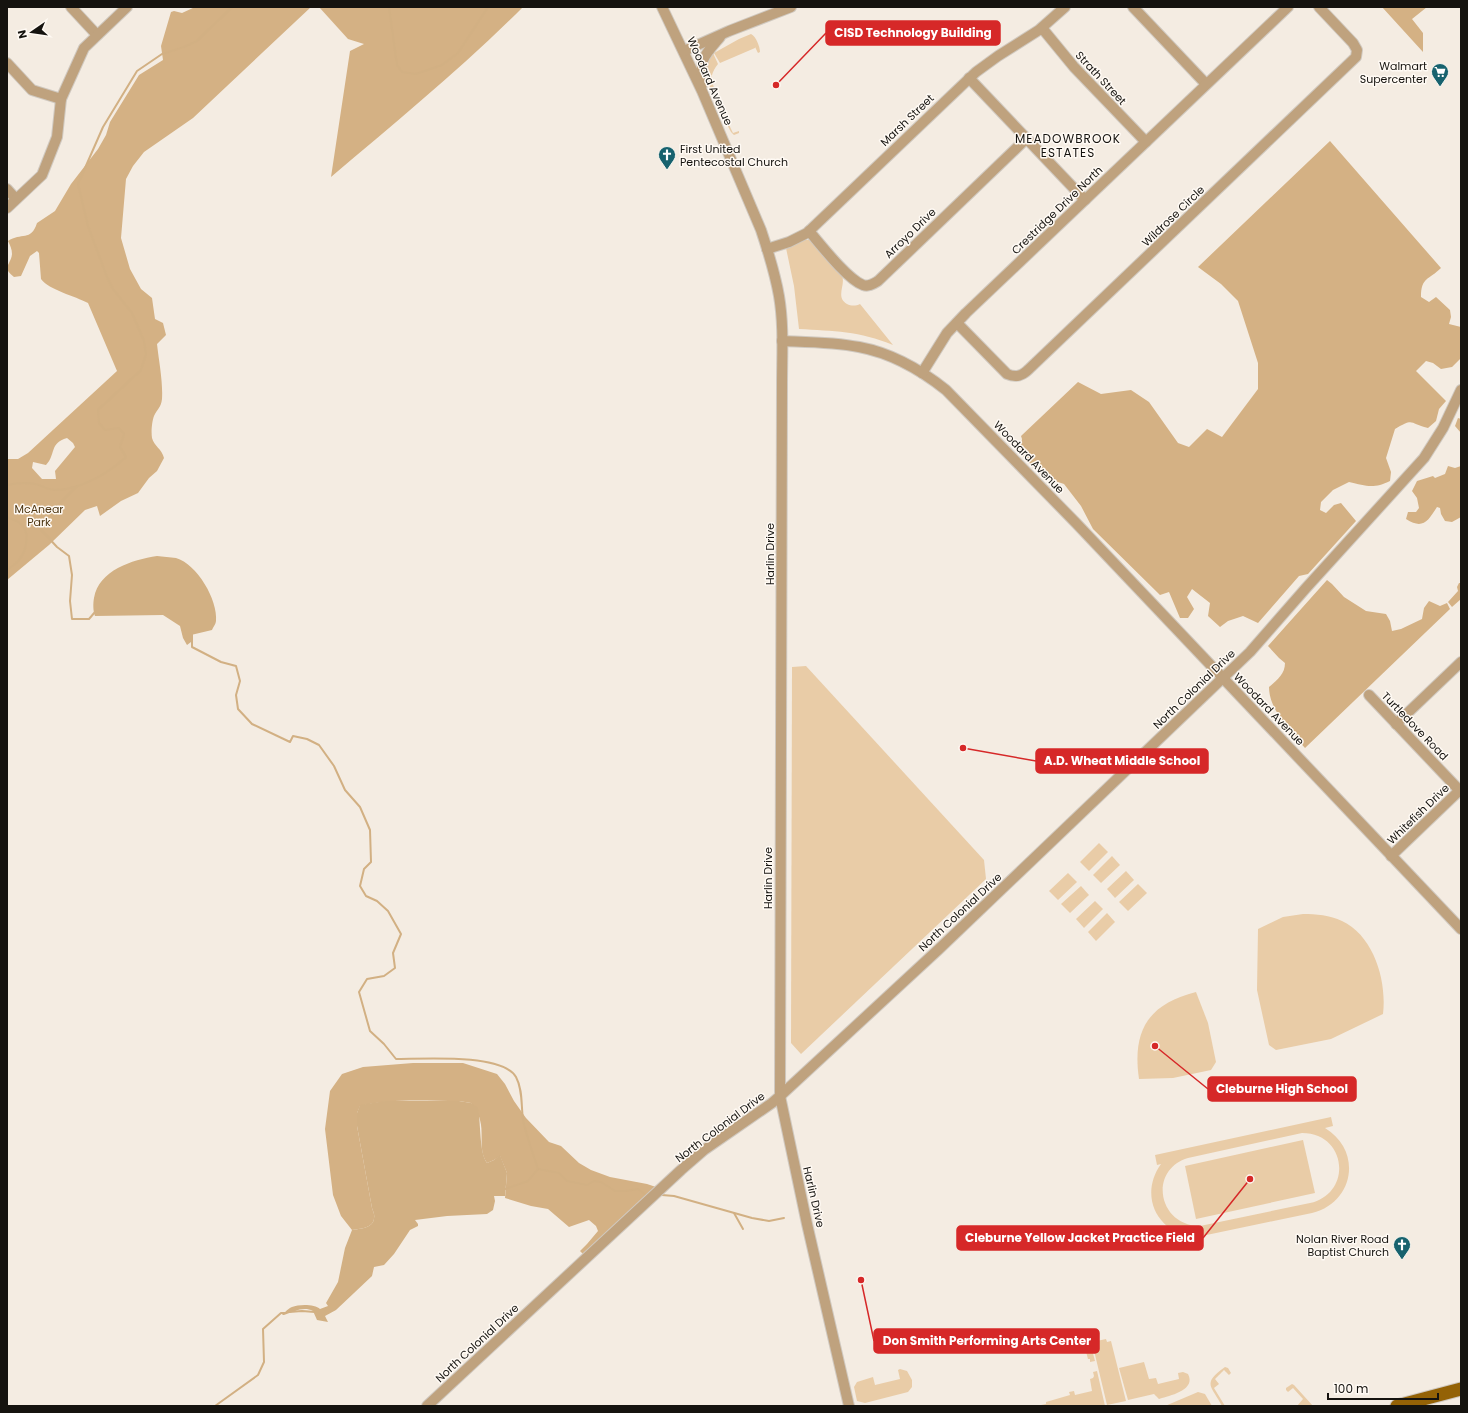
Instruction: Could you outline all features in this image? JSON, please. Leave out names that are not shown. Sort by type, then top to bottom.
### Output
[{"type":"main road","points":[[1397,1406],[1461,1389]]},
{"type":"street","points":[[71,7],[97,35]]},
{"type":"street","points":[[7,208],[42,174],[57,137],[61,99],[84,48],[127,7]]},
{"type":"street","name":"Woodard Avenue","points":[[662,7],[702,91],[761,230],[779,296],[782,341],[823,342],[859,347],[888,356],[922,372],[950,394],[1076,523],[1461,929]]},
{"type":"street","points":[[684,51],[791,7]]},
{"type":"street","name":"Marsh Street","points":[[767,249],[798,238],[810,231],[969,78],[984,65],[1042,28],[1065,7]]},
{"type":"street","points":[[1133,7],[1206,84]]},
{"type":"street","name":"Crestridge Drive North","points":[[922,372],[948,333],[957,323],[1084,200],[1288,7]]},
{"type":"street","name":"Wildrose Circle","points":[[957,323],[1007,374],[1018,376],[1024,374],[1030,369],[1356,58],[1357,50],[1353,43],[1318,7]]},
{"type":"street","name":"Strath Street","points":[[1042,28],[1074,67],[1146,142]]},
{"type":"street","points":[[702,91],[701,68],[705,55],[723,34]]},
{"type":"street","points":[[7,63],[32,90],[61,99]]},
{"type":"street","points":[[969,78],[1084,200]]},
{"type":"street","name":"Arroyo Drive","points":[[810,231],[825,249],[856,280],[865,285],[872,285],[878,281],[1026,139]]},
{"type":"street","points":[[7,189],[16,199]]},
{"type":"street","name":"Harlin Drive","points":[[782,341],[780,1096],[850,1406]]},
{"type":"street","name":"North Colonial Drive","points":[[427,1406],[681,1170],[704,1150],[780,1096],[944,943],[1223,678],[1272,629],[1306,588],[1424,458],[1443,428],[1461,390]]},
{"type":"street","points":[[1396,724],[1461,662]]},
{"type":"street","name":"Turtledove Road","points":[[1369,695],[1461,791]]},
{"type":"street","name":"Whitefish Drive","points":[[1391,856],[1461,791]]},
{"type":"shaded area","points":[[751,34],[755,37],[760,52],[758,53],[755,47],[720,63],[714,53]]},
{"type":"shaded area","points":[[713,53],[718,64],[712,75],[712,81],[733,133],[739,131],[739,133],[734,135],[719,108],[708,80],[706,64],[709,56]]},
{"type":"shaded area","points":[[804,240],[809,240],[812,242],[842,276],[843,283],[841,294],[844,301],[850,305],[860,304],[893,345],[858,334],[799,329],[794,286],[786,248]]},
{"type":"shaded area","points":[[157,556],[176,558],[191,567],[205,584],[214,603],[216,623],[212,630],[191,635],[191,642],[187,645],[183,638],[180,626],[163,615],[95,616],[93,607],[94,598],[97,588],[102,580],[110,573],[127,564],[137,560]]},
{"type":"shaded area","points":[[806,666],[984,860],[986,879],[801,1054],[791,1043],[792,667]]},
{"type":"shaded area","points":[[1099,843],[1108,852],[1089,871],[1080,862]]},
{"type":"shaded area","points":[[1112,856],[1120,865],[1101,883],[1093,875]]},
{"type":"shaded area","points":[[1126,871],[1134,880],[1115,898],[1107,889]]},
{"type":"shaded area","points":[[1068,873],[1077,882],[1058,900],[1049,891]]},
{"type":"shaded area","points":[[1138,884],[1147,893],[1128,911],[1119,902]]},
{"type":"shaded area","points":[[1081,886],[1089,895],[1070,913],[1061,904]]},
{"type":"shaded area","points":[[1095,901],[1103,909],[1084,928],[1076,919]]},
{"type":"shaded area","points":[[1107,913],[1115,922],[1096,941],[1088,932]]},
{"type":"shaded area","points":[[1303,914],[1333,917],[1353,928],[1362,937],[1370,948],[1380,974],[1384,1001],[1383,1014],[1331,1039],[1276,1050],[1269,1045],[1257,990],[1258,929],[1283,917]]},
{"type":"shaded area","points":[[1196,992],[1208,1023],[1216,1062],[1211,1070],[1173,1078],[1139,1079],[1137,1062],[1138,1047],[1141,1034],[1147,1022],[1155,1012],[1166,1004],[1179,997]]},
{"type":"shaded area","points":[[385,1101],[459,1101],[471,1103],[478,1108],[481,1145],[484,1158],[487,1163],[500,1155],[507,1173],[505,1196],[494,1196],[495,1201],[493,1210],[487,1214],[447,1216],[415,1220],[418,1226],[410,1230],[394,1254],[384,1265],[374,1267],[372,1276],[336,1310],[325,1316],[328,1322],[317,1320],[313,1311],[306,1309],[282,1315],[290,1308],[295,1306],[311,1305],[320,1309],[328,1306],[326,1303],[338,1282],[345,1248],[352,1230],[372,1224],[374,1214],[357,1126],[357,1113],[360,1105]]},
{"type":"shaded area","points":[[1331,1117],[1333,1126],[1325,1128],[1337,1138],[1345,1150],[1349,1162],[1345,1188],[1337,1199],[1326,1207],[1312,1213],[1197,1237],[1183,1235],[1172,1229],[1162,1221],[1156,1212],[1152,1201],[1151,1189],[1154,1176],[1161,1164],[1157,1165],[1155,1155]],"holes":[[[1302,1133],[1317,1136],[1328,1143],[1336,1153],[1339,1164],[1338,1176],[1333,1188],[1324,1197],[1310,1203],[1200,1226],[1186,1224],[1175,1217],[1167,1208],[1163,1196],[1163,1185],[1167,1174],[1175,1164],[1188,1158]]]},
{"type":"shaded area","points":[[1303,1140],[1315,1193],[1196,1219],[1185,1166]]},
{"type":"shaded area","points":[[1106,1339],[1107,1342],[1111,1341],[1126,1401],[1107,1405],[1092,1342]]},
{"type":"shaded area","points":[[1090,1342],[1095,1361],[1090,1362],[1084,1344]]},
{"type":"shaded area","points":[[1144,1362],[1149,1379],[1156,1378],[1158,1384],[1179,1379],[1178,1373],[1183,1372],[1188,1374],[1190,1379],[1189,1384],[1177,1393],[1159,1399],[1154,1394],[1128,1400],[1119,1368]]},
{"type":"shaded area","points":[[1225,1367],[1228,1368],[1231,1373],[1229,1375],[1224,1370],[1215,1379],[1219,1384],[1214,1388],[1225,1406],[1222,1406],[1212,1389],[1211,1382],[1213,1377]]},
{"type":"shaded area","points":[[900,1369],[907,1371],[912,1380],[912,1387],[908,1392],[865,1403],[857,1401],[854,1387],[857,1382],[873,1377],[875,1385],[900,1379],[898,1370]]},
{"type":"shaded area","points":[[1097,1371],[1105,1406],[1036,1406],[1070,1395],[1069,1392],[1074,1391],[1075,1395],[1092,1391],[1090,1379],[1094,1376],[1093,1372]]},
{"type":"shaded area","points":[[1292,1384],[1313,1406],[1297,1406],[1303,1399],[1293,1388],[1288,1392],[1286,1390],[1286,1388]]},
{"type":"shaded area","points":[[1198,1392],[1205,1394],[1212,1406],[1165,1406]]},
{"type":"green space","name":"McAnear Park","points":[[195,7],[311,7],[193,118],[144,152],[133,166],[126,179],[121,238],[130,269],[141,289],[152,298],[155,319],[163,323],[166,335],[157,344],[162,399],[161,404],[153,418],[152,424],[153,441],[162,452],[164,458],[157,471],[149,478],[138,493],[121,501],[100,516],[97,506],[85,510],[49,545],[7,580],[7,459],[18,459],[28,453],[117,371],[88,303],[56,290],[41,279],[39,253],[37,251],[30,256],[21,276],[14,277],[10,274],[7,268],[12,254],[8,241],[13,238],[29,235],[35,229],[37,223],[55,211],[71,184],[98,149],[106,135],[110,122],[139,75],[163,60],[161,46],[171,12],[174,11],[182,13]],"holes":[[[67,438],[75,447],[55,471],[56,479],[42,479],[32,468],[33,462],[46,465],[55,446],[61,440]]]},
{"type":"green space","points":[[319,7],[523,7],[453,73],[331,177],[350,51],[364,44],[348,39]]},
{"type":"green space","points":[[1382,7],[1427,7],[1412,19],[1423,33],[1423,52]]},
{"type":"green space","points":[[1330,141],[1441,268],[1424,282],[1421,297],[1429,302],[1436,297],[1450,310],[1451,317],[1449,324],[1461,327],[1461,358],[1452,367],[1441,369],[1433,363],[1426,361],[1416,371],[1446,401],[1439,409],[1436,421],[1428,428],[1409,422],[1395,429],[1386,458],[1391,472],[1390,481],[1374,486],[1360,485],[1349,482],[1333,490],[1321,502],[1320,510],[1326,513],[1334,505],[1341,503],[1356,521],[1308,574],[1299,576],[1258,623],[1243,616],[1228,621],[1220,627],[1208,616],[1210,603],[1192,589],[1187,597],[1194,609],[1188,618],[1180,618],[1169,592],[1160,595],[1093,529],[1081,506],[1064,484],[1043,477],[1020,453],[1021,436],[1078,382],[1101,394],[1131,390],[1149,402],[1178,443],[1189,447],[1207,429],[1222,437],[1258,389],[1258,363],[1238,301],[1221,284],[1198,267]]},
{"type":"green space","points":[[1458,418],[1461,419],[1461,433],[1455,426]]},
{"type":"green space","points":[[1448,466],[1455,468],[1461,466],[1461,517],[1452,522],[1445,521],[1441,514],[1440,508],[1437,507],[1428,520],[1421,524],[1417,524],[1406,519],[1408,512],[1416,512],[1419,508],[1417,498],[1412,491],[1417,481],[1433,476],[1435,478],[1445,474]]},
{"type":"green space","points":[[1327,580],[1344,597],[1366,611],[1386,614],[1390,621],[1392,631],[1401,629],[1422,619],[1424,608],[1429,601],[1440,606],[1447,603],[1450,609],[1305,748],[1282,720],[1270,696],[1269,687],[1282,674],[1285,663],[1268,646]]},
{"type":"green space","points":[[1459,583],[1461,583],[1461,599],[1452,607],[1448,602],[1458,591],[1457,587]]},
{"type":"green space","points":[[413,1063],[463,1063],[497,1074],[526,1118],[549,1142],[561,1146],[579,1163],[591,1170],[610,1177],[656,1187],[584,1255],[580,1251],[598,1231],[596,1226],[589,1220],[569,1227],[548,1209],[531,1206],[505,1198],[507,1173],[500,1156],[487,1163],[484,1158],[480,1120],[478,1113],[471,1103],[459,1101],[409,1100],[372,1103],[360,1106],[357,1113],[357,1126],[374,1217],[372,1224],[369,1226],[352,1230],[341,1216],[333,1195],[325,1129],[330,1091],[342,1074],[363,1067]]},
{"type":"waterway","points":[[7,485],[31,483],[55,490],[74,487],[94,480],[126,457],[120,447],[124,434],[119,428],[105,430],[99,423],[98,410],[141,370],[146,354],[144,341],[132,313],[113,289],[107,277],[88,226],[78,184],[103,127],[137,71],[162,54],[197,41],[232,7]]},
{"type":"waterway","points":[[389,7],[397,65],[402,72],[416,74],[442,65],[458,53],[488,7]]},
{"type":"waterway","points":[[77,486],[60,503],[34,522],[57,547],[69,556],[72,575],[70,601],[72,619],[89,619],[95,612]]},
{"type":"waterway","points":[[7,517],[21,524],[27,537],[22,556],[7,570]]},
{"type":"waterway","points":[[192,633],[192,647],[221,662],[236,666],[240,681],[236,695],[238,709],[252,724],[290,742],[293,736],[307,739],[319,745],[334,766],[345,790],[360,807],[370,830],[371,862],[364,869],[360,886],[366,896],[377,901],[388,911],[401,934],[393,953],[395,968],[384,976],[367,979],[359,992],[370,1031],[384,1044],[396,1059],[460,1059],[495,1064],[508,1069],[516,1077],[518,1082],[521,1093],[524,1125],[538,1169],[559,1173],[567,1181],[587,1185],[594,1181],[601,1182],[615,1191],[638,1189],[647,1196]]},
{"type":"waterway","points":[[505,1189],[528,1181],[538,1169]]},
{"type":"waterway","points":[[662,1195],[674,1196],[752,1218],[769,1221],[784,1218]]},
{"type":"waterway","points":[[734,1213],[743,1229]]},
{"type":"waterway","points":[[289,1312],[315,1312]]},
{"type":"waterway","points":[[215,1406],[258,1375],[264,1362],[263,1329],[281,1313],[285,1313]]},
{"type":"place","name":"CISD Technology Building","points":[[776,85]]},
{"type":"place","name":"Walmart Supercenter","points":[[1440,87]]},
{"type":"place","name":"First United Pentecostal Church","points":[[667,170]]},
{"type":"place","name":"A.D. Wheat Middle School","points":[[963,748]]},
{"type":"place","name":"Cleburne High School","points":[[1155,1046]]},
{"type":"place","name":"Cleburne Yellow Jacket Practice Field","points":[[1250,1179]]},
{"type":"place","name":"Nolan River Road Baptist Church","points":[[1402,1260]]},
{"type":"place","name":"Don Smith Performing Arts Center","points":[[861,1280]]},
{"type":"district","name":"MEADOWBROOK ESTATES","points":[[1068,145]]}]
